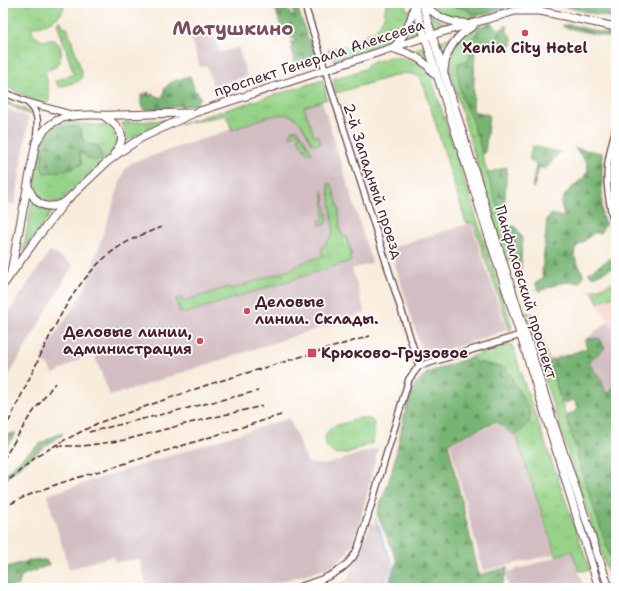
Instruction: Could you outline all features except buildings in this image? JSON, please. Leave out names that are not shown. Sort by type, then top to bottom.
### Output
[{"type":"main road","points":[[444,97],[435,74],[425,62],[392,48],[398,43],[418,3],[444,19],[455,23],[480,21]]},
{"type":"main road","name":"Панфиловский проспект","points":[[418,3],[444,74],[599,588]]},
{"type":"main road","name":"проспект Генерала Алексеева","points":[[3,285],[65,202],[106,163],[141,138],[194,112],[429,36],[515,11],[529,10],[556,13],[616,27]]},
{"type":"main road","points":[[444,74],[445,62],[452,46],[462,32],[480,21]]},
{"type":"main road","name":"Панфиловский проспект","points":[[429,36],[444,97],[609,588]]},
{"type":"main road","name":"проспект Генерала Алексеева","points":[[10,276],[36,142],[45,129],[63,118],[75,115],[104,116],[194,112]]},
{"type":"main road","points":[[104,116],[117,125],[122,136],[120,145],[106,163]]},
{"type":"main road","points":[[28,186],[33,198],[42,205],[51,207],[65,202]]},
{"type":"street","name":"2-й Западный проезд","points":[[304,3],[419,366]]},
{"type":"street","points":[[3,92],[27,102],[75,115]]},
{"type":"street","points":[[27,102],[38,117],[36,142]]},
{"type":"street","points":[[616,128],[607,164],[606,178],[612,215],[616,225]]},
{"type":"street","points":[[296,588],[333,574],[345,566],[356,551],[369,514],[408,379],[419,366],[523,334]]},
{"type":"shaded area","points":[[213,32],[220,53],[238,47],[247,76],[213,86],[207,66],[200,67],[191,39]]},
{"type":"shaded area","points":[[322,101],[372,263],[352,269],[365,313],[110,396],[93,351],[54,374],[41,357],[85,289],[125,169],[131,163],[255,121]]},
{"type":"shaded area","points":[[3,107],[29,118],[15,205],[3,203]]},
{"type":"shaded area","points":[[471,223],[507,330],[424,358],[390,248]]},
{"type":"shaded area","points":[[50,251],[73,265],[3,386],[3,321]]},
{"type":"shaded area","points":[[616,280],[616,332],[588,290]]},
{"type":"shaded area","points":[[609,321],[616,332],[616,417],[576,444],[568,415],[578,410],[574,400],[564,405],[549,359],[587,348],[585,343],[586,339]]},
{"type":"shaded area","points":[[289,418],[308,463],[324,465],[378,448],[358,531],[348,552],[333,566],[259,588],[148,588],[139,559],[116,562],[113,556],[69,569],[47,495]]},
{"type":"shaded area","points":[[496,424],[516,436],[554,554],[483,571],[450,443]]},
{"type":"shaded area","points":[[372,522],[380,527],[391,569],[384,588],[323,588],[347,580]]},
{"type":"shaded area","points":[[572,552],[584,588],[509,588],[505,573]]},
{"type":"green space","points":[[3,3],[64,3],[61,14],[47,23],[31,28],[35,35],[41,40],[54,40],[57,42],[61,50],[60,60],[57,66],[45,71],[49,102],[44,105],[3,85]]},
{"type":"green space","points":[[291,3],[296,3],[308,39],[313,47],[315,57],[302,62],[294,63],[291,42],[297,41],[283,30],[274,4],[288,10],[295,19]]},
{"type":"green space","points":[[386,3],[404,3],[407,10],[412,10],[398,37],[392,43],[337,61],[330,57],[328,50],[344,45],[347,49],[363,44],[362,37],[376,30],[384,17]]},
{"type":"green space","points":[[432,3],[446,3],[453,7],[464,8],[476,16],[463,19],[451,18],[441,13]]},
{"type":"green space","points":[[446,3],[514,3],[508,8],[476,16],[464,8],[453,7]]},
{"type":"green space","points":[[550,3],[587,3],[616,10],[616,19]]},
{"type":"green space","points":[[428,14],[446,24],[434,27]]},
{"type":"green space","points":[[60,20],[64,27],[67,27],[82,73],[80,80],[59,87],[55,81],[74,74],[57,23]]},
{"type":"green space","points":[[415,20],[418,32],[406,37]]},
{"type":"green space","points":[[489,22],[500,30],[507,25],[507,33],[512,37],[512,45],[505,45],[498,41],[475,45],[473,111],[489,115],[485,153],[482,155],[479,140],[474,130],[473,119],[469,114],[463,100],[458,77],[458,63],[469,60],[474,38],[480,28]]},
{"type":"green space","points":[[481,25],[474,37],[469,60],[458,63],[458,77],[463,100],[469,114],[473,119],[474,130],[479,140],[482,155],[514,259],[508,261],[495,225],[450,71],[452,55],[459,39],[471,28]]},
{"type":"green space","points":[[563,25],[571,25],[616,36],[616,40],[563,27]]},
{"type":"green space","points":[[452,37],[443,56],[438,42]]},
{"type":"green space","points":[[424,46],[428,60],[409,51]]},
{"type":"green space","points":[[390,57],[401,58],[417,63],[430,74],[512,327],[510,331],[473,223],[466,223],[424,86],[417,75],[404,73],[336,93],[333,79],[365,69],[368,64]]},
{"type":"green space","points":[[190,76],[195,92],[198,92],[199,97],[201,97],[196,104],[182,107],[179,105],[161,110],[144,110],[141,102],[141,95],[149,92],[149,96],[152,94],[161,98],[164,94],[164,89],[167,86],[176,80]]},
{"type":"green space","points":[[323,80],[327,99],[304,107],[314,136],[318,135],[321,143],[313,145],[300,123],[294,117],[288,115],[263,118],[232,130],[226,115],[180,124]]},
{"type":"green space","points":[[3,100],[26,110],[32,115],[3,103]]},
{"type":"green space","points":[[165,120],[123,143],[126,135],[122,123]]},
{"type":"green space","points":[[64,121],[95,125],[111,125],[116,134],[116,143],[113,150],[60,202],[45,200],[33,189],[44,132],[51,125]],"holes":[[[79,127],[92,161],[79,150],[82,164],[67,171],[44,173]]]},
{"type":"green space","points":[[59,126],[79,127],[84,142],[99,146],[102,159],[92,161],[79,151],[82,164],[67,171],[44,173],[41,167],[45,132]]},
{"type":"green space","points":[[298,129],[312,153],[308,154],[298,138],[300,137],[298,132],[291,137],[290,134],[293,130]]},
{"type":"green space","points":[[532,146],[560,152],[545,169],[539,167],[534,187],[532,188],[536,165],[529,159]]},
{"type":"green space","points":[[575,148],[602,153],[602,217],[606,224],[600,233],[594,233],[575,248],[574,256],[584,276],[579,283],[563,283],[539,291],[535,283],[543,279],[542,274],[547,218],[551,214],[564,217],[561,203],[566,193],[584,177],[588,170],[587,163]]},
{"type":"green space","points":[[616,150],[616,187],[612,170]]},
{"type":"green space","points":[[507,167],[504,214],[501,218],[487,173]]},
{"type":"green space","points":[[328,183],[332,185],[339,210],[340,229],[343,237],[346,236],[352,254],[350,255],[351,261],[187,313],[180,312],[176,299],[180,298],[184,301],[228,287],[231,289],[292,269],[304,262],[323,256],[321,249],[330,238],[333,229]]},
{"type":"green space","points":[[323,190],[328,219],[325,224],[320,225],[319,221],[324,219]]},
{"type":"green space","points":[[32,202],[41,208],[53,210],[23,252]]},
{"type":"green space","points":[[505,225],[516,227],[522,238],[521,271],[517,268]]},
{"type":"green space","points":[[616,255],[616,266],[593,277],[588,273]]},
{"type":"green space","points":[[613,283],[616,289],[616,295],[598,302],[593,291]]},
{"type":"green space","points":[[524,312],[534,314],[616,574],[616,588],[613,588],[566,447]]},
{"type":"green space","points":[[599,338],[605,348],[588,362],[602,381],[606,394],[616,384],[616,574],[583,475],[567,418],[568,415],[578,410],[574,400],[562,403],[549,362],[587,348],[585,343],[586,339]]},
{"type":"green space","points":[[506,344],[511,344],[514,349],[524,383],[590,570],[579,571],[572,551],[556,556],[516,436],[529,423],[530,412],[506,368],[476,362],[471,357]]},
{"type":"green space","points":[[471,357],[476,362],[506,368],[530,412],[529,423],[516,436],[496,422],[448,443],[479,575],[508,567],[501,588],[389,588],[397,561],[377,514],[392,471],[408,399],[414,385],[427,373]]},
{"type":"green space","points":[[361,418],[370,419],[374,423],[374,437],[371,444],[347,453],[334,454],[326,446],[325,437],[329,430],[334,426]]},
{"type":"green space","points":[[16,433],[3,452],[3,438],[5,435]]},
{"type":"green space","points":[[58,434],[63,434],[40,450],[3,481],[3,477],[28,453]]},
{"type":"green space","points":[[32,560],[46,560],[49,565],[21,576],[19,585],[3,588],[3,568]]},
{"type":"waterway","points":[[375,519],[393,567],[388,588]]},
{"type":"railway","points":[[3,430],[10,419],[49,337],[78,287],[97,265],[120,246],[162,227]]},
{"type":"railway","points":[[3,485],[36,457],[98,423],[210,384],[370,336]]},
{"type":"railway","points":[[3,460],[28,419],[55,383]]},
{"type":"railway","points":[[89,432],[258,391]]},
{"type":"railway","points":[[57,446],[82,446],[125,440],[262,406]]},
{"type":"railway","points":[[3,508],[30,495],[88,474],[281,415]]},
{"type":"place","name":"Xenia City Hotel","points":[[525,33]]},
{"type":"place","name":"Деловые линии. Склады.","points":[[247,311]]},
{"type":"place","name":"Деловые линии, администрация","points":[[200,341]]},
{"type":"place","name":"Крюково-Грузовое","points":[[312,353]]},
{"type":"district","name":"Матушкино","points":[[233,28]]}]
